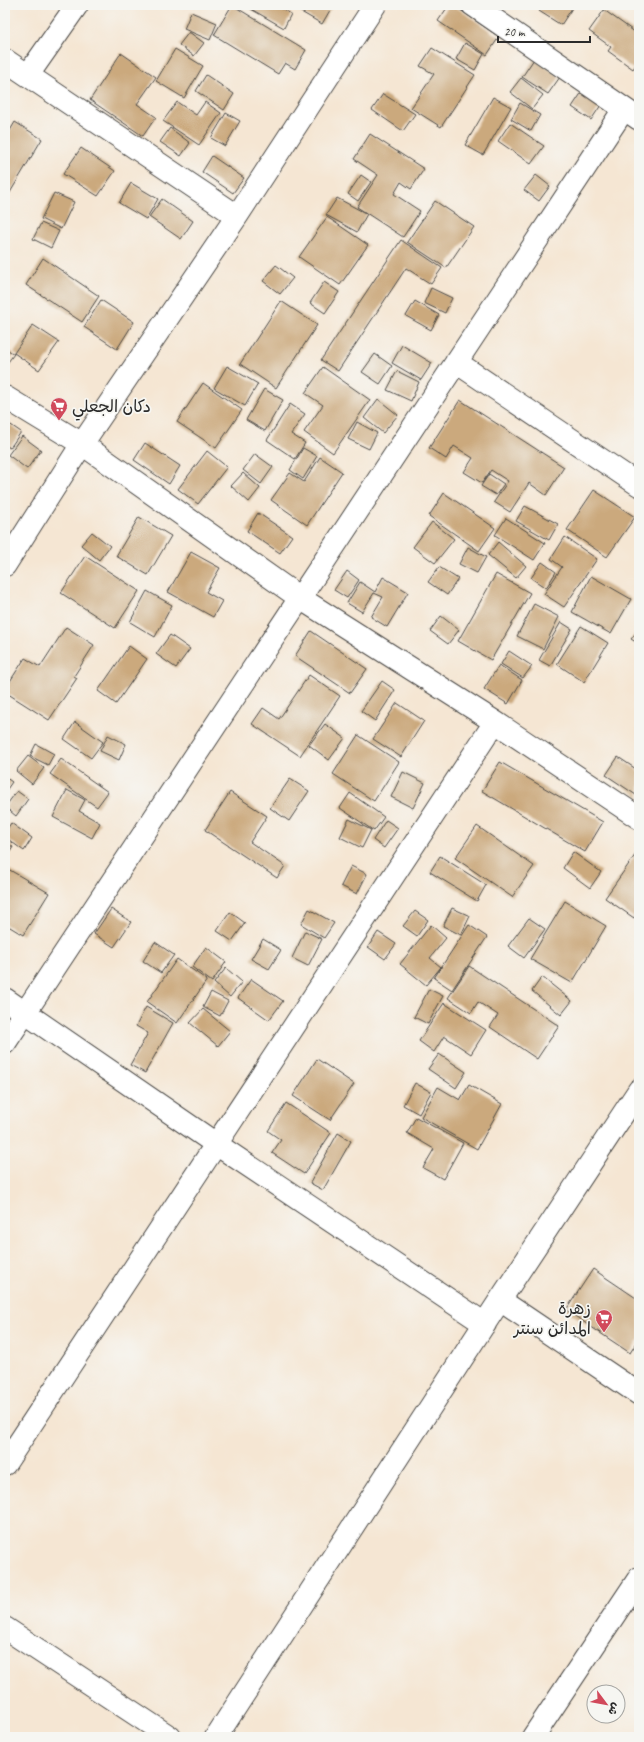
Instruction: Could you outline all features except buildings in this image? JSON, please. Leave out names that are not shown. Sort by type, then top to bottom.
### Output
[{"type":"street","points":[[28,75],[77,5]]},
{"type":"street","points":[[5,565],[82,444],[237,216],[375,5]]},
{"type":"street","points":[[5,1043],[456,362],[632,114],[474,5]]},
{"type":"street","points":[[5,60],[237,216]]},
{"type":"street","points":[[456,362],[639,485]]},
{"type":"street","points":[[5,397],[82,444],[300,598],[495,722],[639,818]]},
{"type":"street","points":[[5,1464],[495,722]]},
{"type":"street","points":[[5,999],[216,1144],[485,1324]]},
{"type":"street","points":[[216,1737],[500,1300],[639,1090]]},
{"type":"street","points":[[500,1300],[639,1394]]},
{"type":"street","points":[[533,1737],[639,1578]]},
{"type":"street","points":[[5,1628],[170,1737]]},
{"type":"place","name":"دكان الجعلي","points":[[59,421]]},
{"type":"place","name":"زهرة المدائن سنتر","points":[[604,1333]]}]
